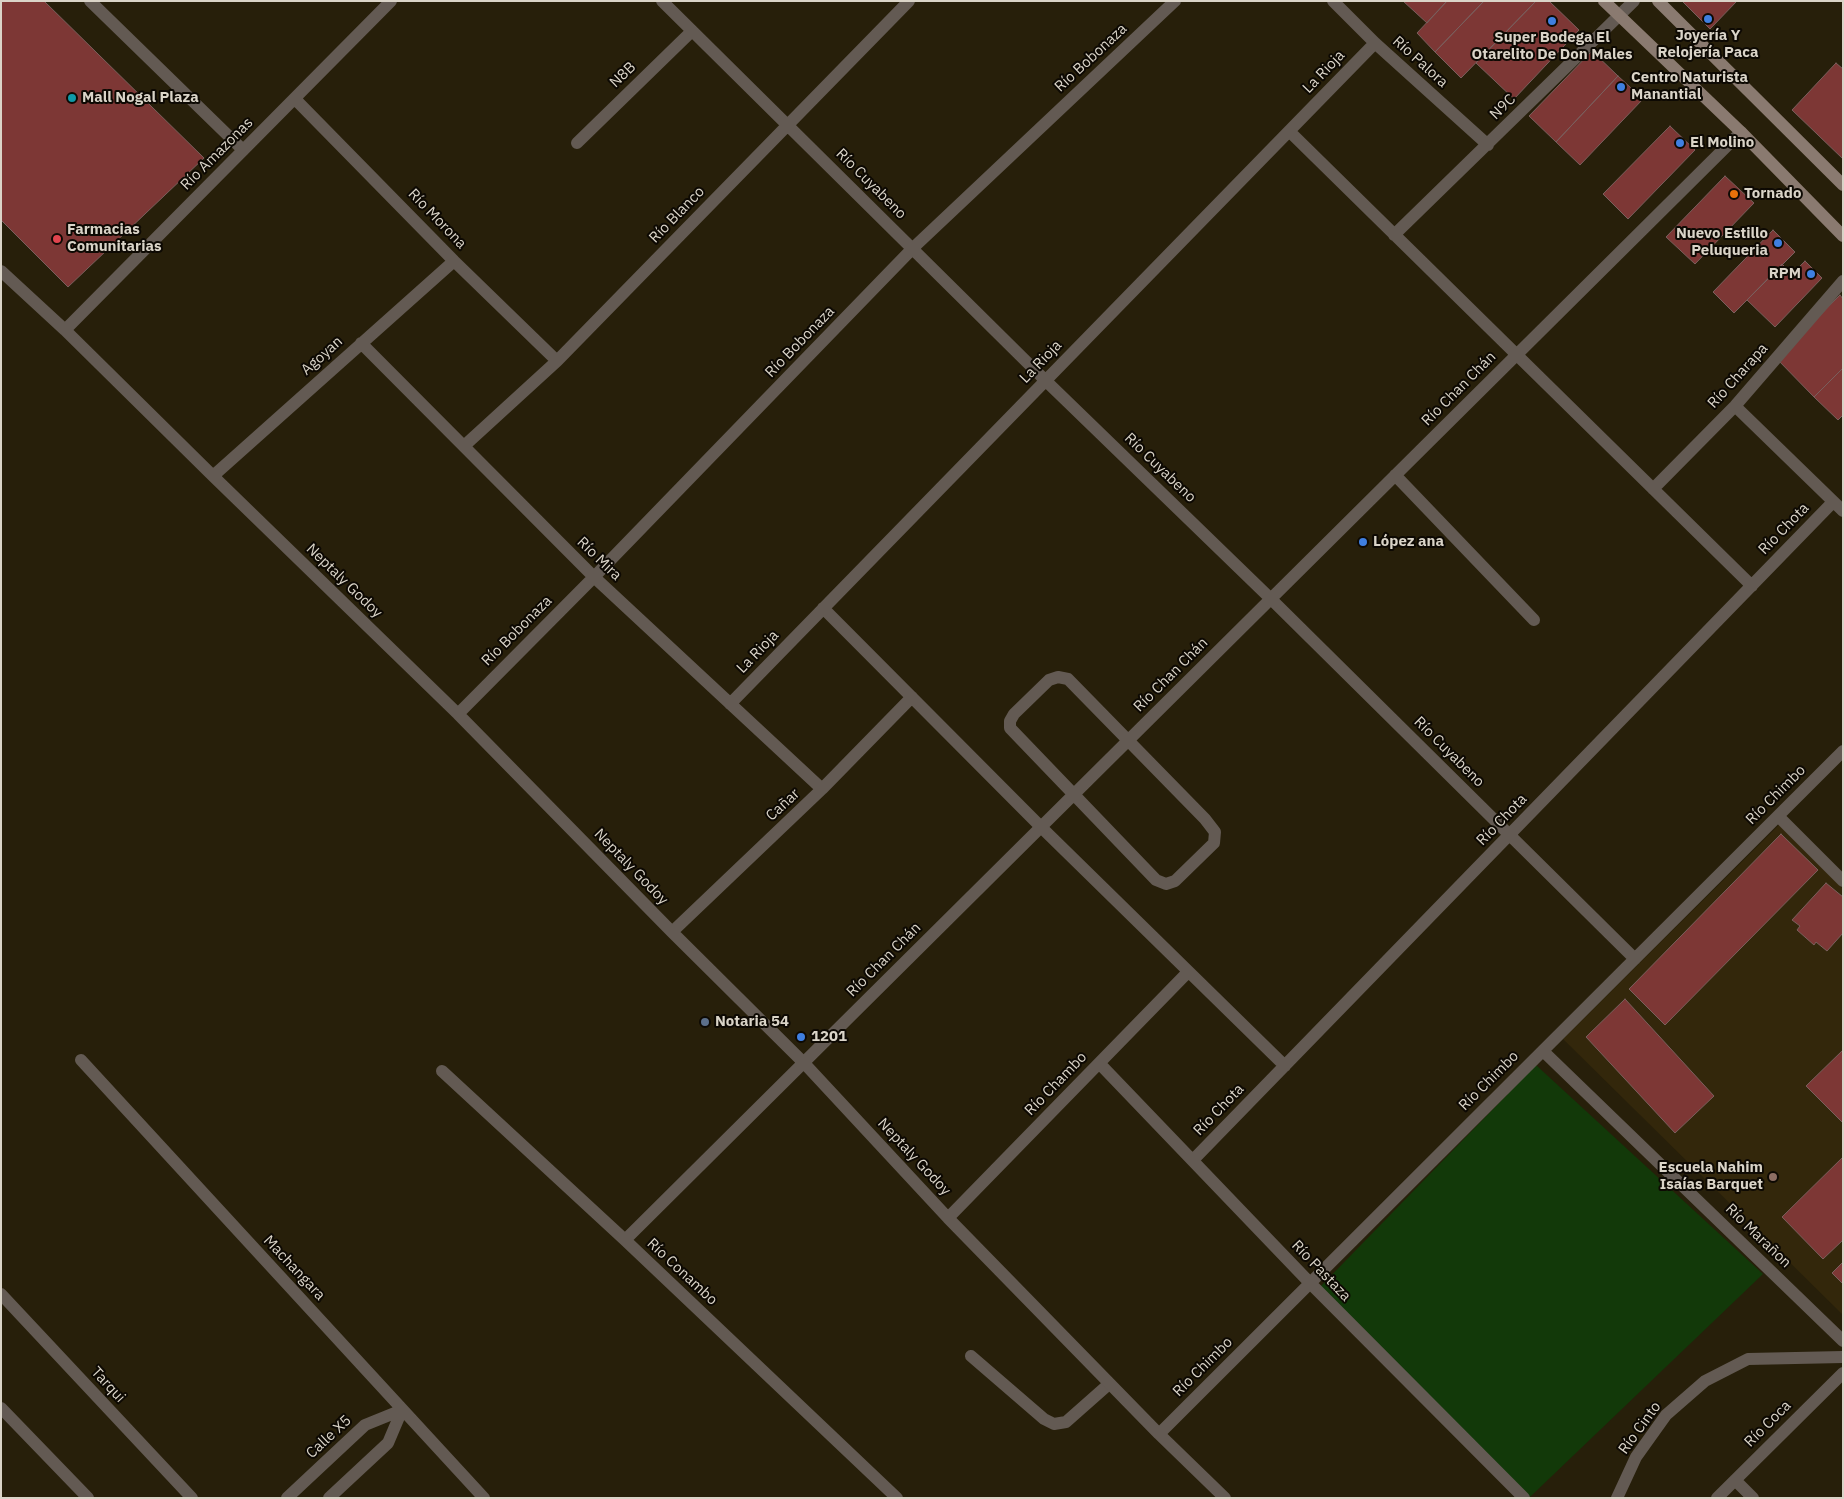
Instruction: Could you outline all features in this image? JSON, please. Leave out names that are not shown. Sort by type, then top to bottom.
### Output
[{"type":"main road","points":[[1604,1],[1741,132],[1843,236]]},
{"type":"main road","points":[[1658,1],[1843,185]]},
{"type":"street","points":[[90,1],[243,150]]},
{"type":"street","name":"Río Amazonas","points":[[65,330],[392,1]]},
{"type":"street","name":"Río Cuyabeno","points":[[662,1],[1635,959]]},
{"type":"street","name":"Río Blanco","points":[[464,446],[557,361],[909,1]]},
{"type":"street","name":"Río Bobonaza","points":[[458,714],[594,578],[913,248],[1175,1]]},
{"type":"street","name":"Río Palora","points":[[1333,1],[1375,43],[1488,145]]},
{"type":"street","name":"N9C","points":[[1394,235],[1634,1]]},
{"type":"street","name":"N8B","points":[[577,143],[692,31]]},
{"type":"street","name":"La Rioja","points":[[730,704],[1375,43]]},
{"type":"street","name":"Río Morona","points":[[295,99],[454,261],[557,361]]},
{"type":"street","points":[[1289,131],[1752,586]]},
{"type":"street","name":"Río Chan Chán","points":[[625,1240],[1741,132]]},
{"type":"street","name":"Agoyan","points":[[213,476],[454,261]]},
{"type":"street","name":"Neptaly Godoy","points":[[1,271],[65,330],[458,714],[672,932],[804,1063],[948,1218],[1109,1384],[1225,1498]]},
{"type":"street","name":"Río Charapa","points":[[1653,489],[1734,406],[1843,281]]},
{"type":"street","name":"Río Mira","points":[[362,343],[594,578],[822,789]]},
{"type":"street","points":[[1734,406],[1843,511]]},
{"type":"street","points":[[1395,475],[1534,620]]},
{"type":"street","name":"Río Chota","points":[[1193,1160],[1833,502]]},
{"type":"street","points":[[823,608],[1041,827],[1285,1066]]},
{"type":"street","points":[[1058,677],[1068,679],[1129,740],[1205,819],[1215,832],[1214,843],[1175,881],[1166,884],[1156,880],[1073,795],[1010,728],[1010,721],[1014,714],[1049,680],[1058,677]]},
{"type":"street","name":"Cañar","points":[[672,932],[822,789],[912,697]]},
{"type":"street","name":"Río Chimbo","points":[[1159,1434],[1843,751]]},
{"type":"street","points":[[1778,816],[1843,881]]},
{"type":"street","name":"Río Chambo","points":[[948,1218],[1188,972]]},
{"type":"street","name":"Río Marañon","points":[[1543,1051],[1843,1341]]},
{"type":"street","name":"Machangara","points":[[81,1060],[484,1498]]},
{"type":"street","name":"Río Pastaza","points":[[1099,1062],[1310,1284],[1524,1498]]},
{"type":"street","name":"Río Conambo","points":[[442,1071],[625,1240],[897,1498]]},
{"type":"street","name":"Tarqui","points":[[1,1294],[192,1498]]},
{"type":"street","points":[[971,1356],[1044,1419],[1054,1424],[1066,1422],[1109,1384]]},
{"type":"street","name":"Río Cinto","points":[[1617,1498],[1636,1457],[1666,1415],[1705,1380],[1748,1359],[1843,1357]]},
{"type":"street","name":"Río Coca","points":[[1717,1498],[1843,1373]]},
{"type":"street","points":[[1,1408],[88,1498]]},
{"type":"street","points":[[329,1498],[388,1443],[402,1410]]},
{"type":"street","name":"Calle X5","points":[[287,1498],[365,1425],[402,1410]]},
{"type":"street","points":[[1735,1480],[1753,1498]]},
{"type":"shaded area","name":"Escuela Nahim Isaías Barquet","points":[[1779,825],[1843,889],[1843,1315],[1563,1039]]},
{"type":"green space","points":[[1536,1065],[1763,1274],[1530,1497],[1319,1288]]},
{"type":"building","name":"Mall Nogal Plaza","points":[[1,1],[44,1],[204,158],[68,287],[1,220]]},
{"type":"building","points":[[1403,1],[1447,1],[1427,23]]},
{"type":"building","points":[[1447,1],[1484,1],[1435,52],[1417,33]]},
{"type":"building","points":[[1484,1],[1536,1],[1461,78],[1435,52]]},
{"type":"building","points":[[1536,1],[1549,1],[1579,30],[1514,99],[1476,63]]},
{"type":"building","points":[[1682,1],[1737,1],[1710,29]]},
{"type":"building","points":[[1592,51],[1618,76],[1556,142],[1529,116]]},
{"type":"building","points":[[1836,63],[1843,69],[1843,159],[1792,110]]},
{"type":"building","points":[[1618,76],[1643,99],[1580,165],[1556,142]]},
{"type":"building","points":[[1670,126],[1695,150],[1628,219],[1603,194]]},
{"type":"building","points":[[1725,176],[1754,203],[1695,264],[1666,237]]},
{"type":"building","points":[[1773,230],[1795,252],[1734,313],[1713,292]]},
{"type":"building","points":[[1805,261],[1822,278],[1775,327],[1747,300],[1782,264],[1792,274]]},
{"type":"building","points":[[1840,295],[1843,299],[1843,368],[1814,397],[1777,359]]},
{"type":"building","points":[[1843,368],[1843,415],[1838,420],[1814,397]]},
{"type":"building","points":[[1781,834],[1818,870],[1665,1025],[1629,989]]},
{"type":"building","points":[[1826,883],[1843,897],[1843,933],[1827,951],[1816,942],[1814,945],[1797,930],[1800,926],[1792,920]]},
{"type":"building","points":[[1625,999],[1714,1096],[1675,1133],[1586,1037]]},
{"type":"building","points":[[1843,1050],[1843,1121],[1842,1122],[1806,1086]]},
{"type":"building","points":[[1843,1157],[1843,1240],[1823,1259],[1782,1217]]},
{"type":"building","points":[[1843,1262],[1843,1284],[1832,1273]]},
{"type":"place","name":"Joyería Y Relojería Paca","points":[[1708,19]]},
{"type":"place","name":"Super Bodega El Otarelito De Don Males","points":[[1552,21]]},
{"type":"place","name":"Centro Naturista Manantial","points":[[1621,87]]},
{"type":"place","name":"Mall Nogal Plaza","points":[[72,98]]},
{"type":"place","name":"El Molino","points":[[1680,143]]},
{"type":"place","name":"Tornado","points":[[1734,194]]},
{"type":"place","name":"Farmacias Comunitarias","points":[[57,239]]},
{"type":"place","name":"Nuevo Estillo Peluqueria","points":[[1778,243]]},
{"type":"place","name":"RPM","points":[[1811,274]]},
{"type":"place","name":"López ana","points":[[1363,542]]},
{"type":"place","name":"Notaria 54","points":[[705,1022]]},
{"type":"place","name":"1201","points":[[801,1037]]},
{"type":"place","name":"Escuela Nahim Isaías Barquet","points":[[1773,1177]]}]
